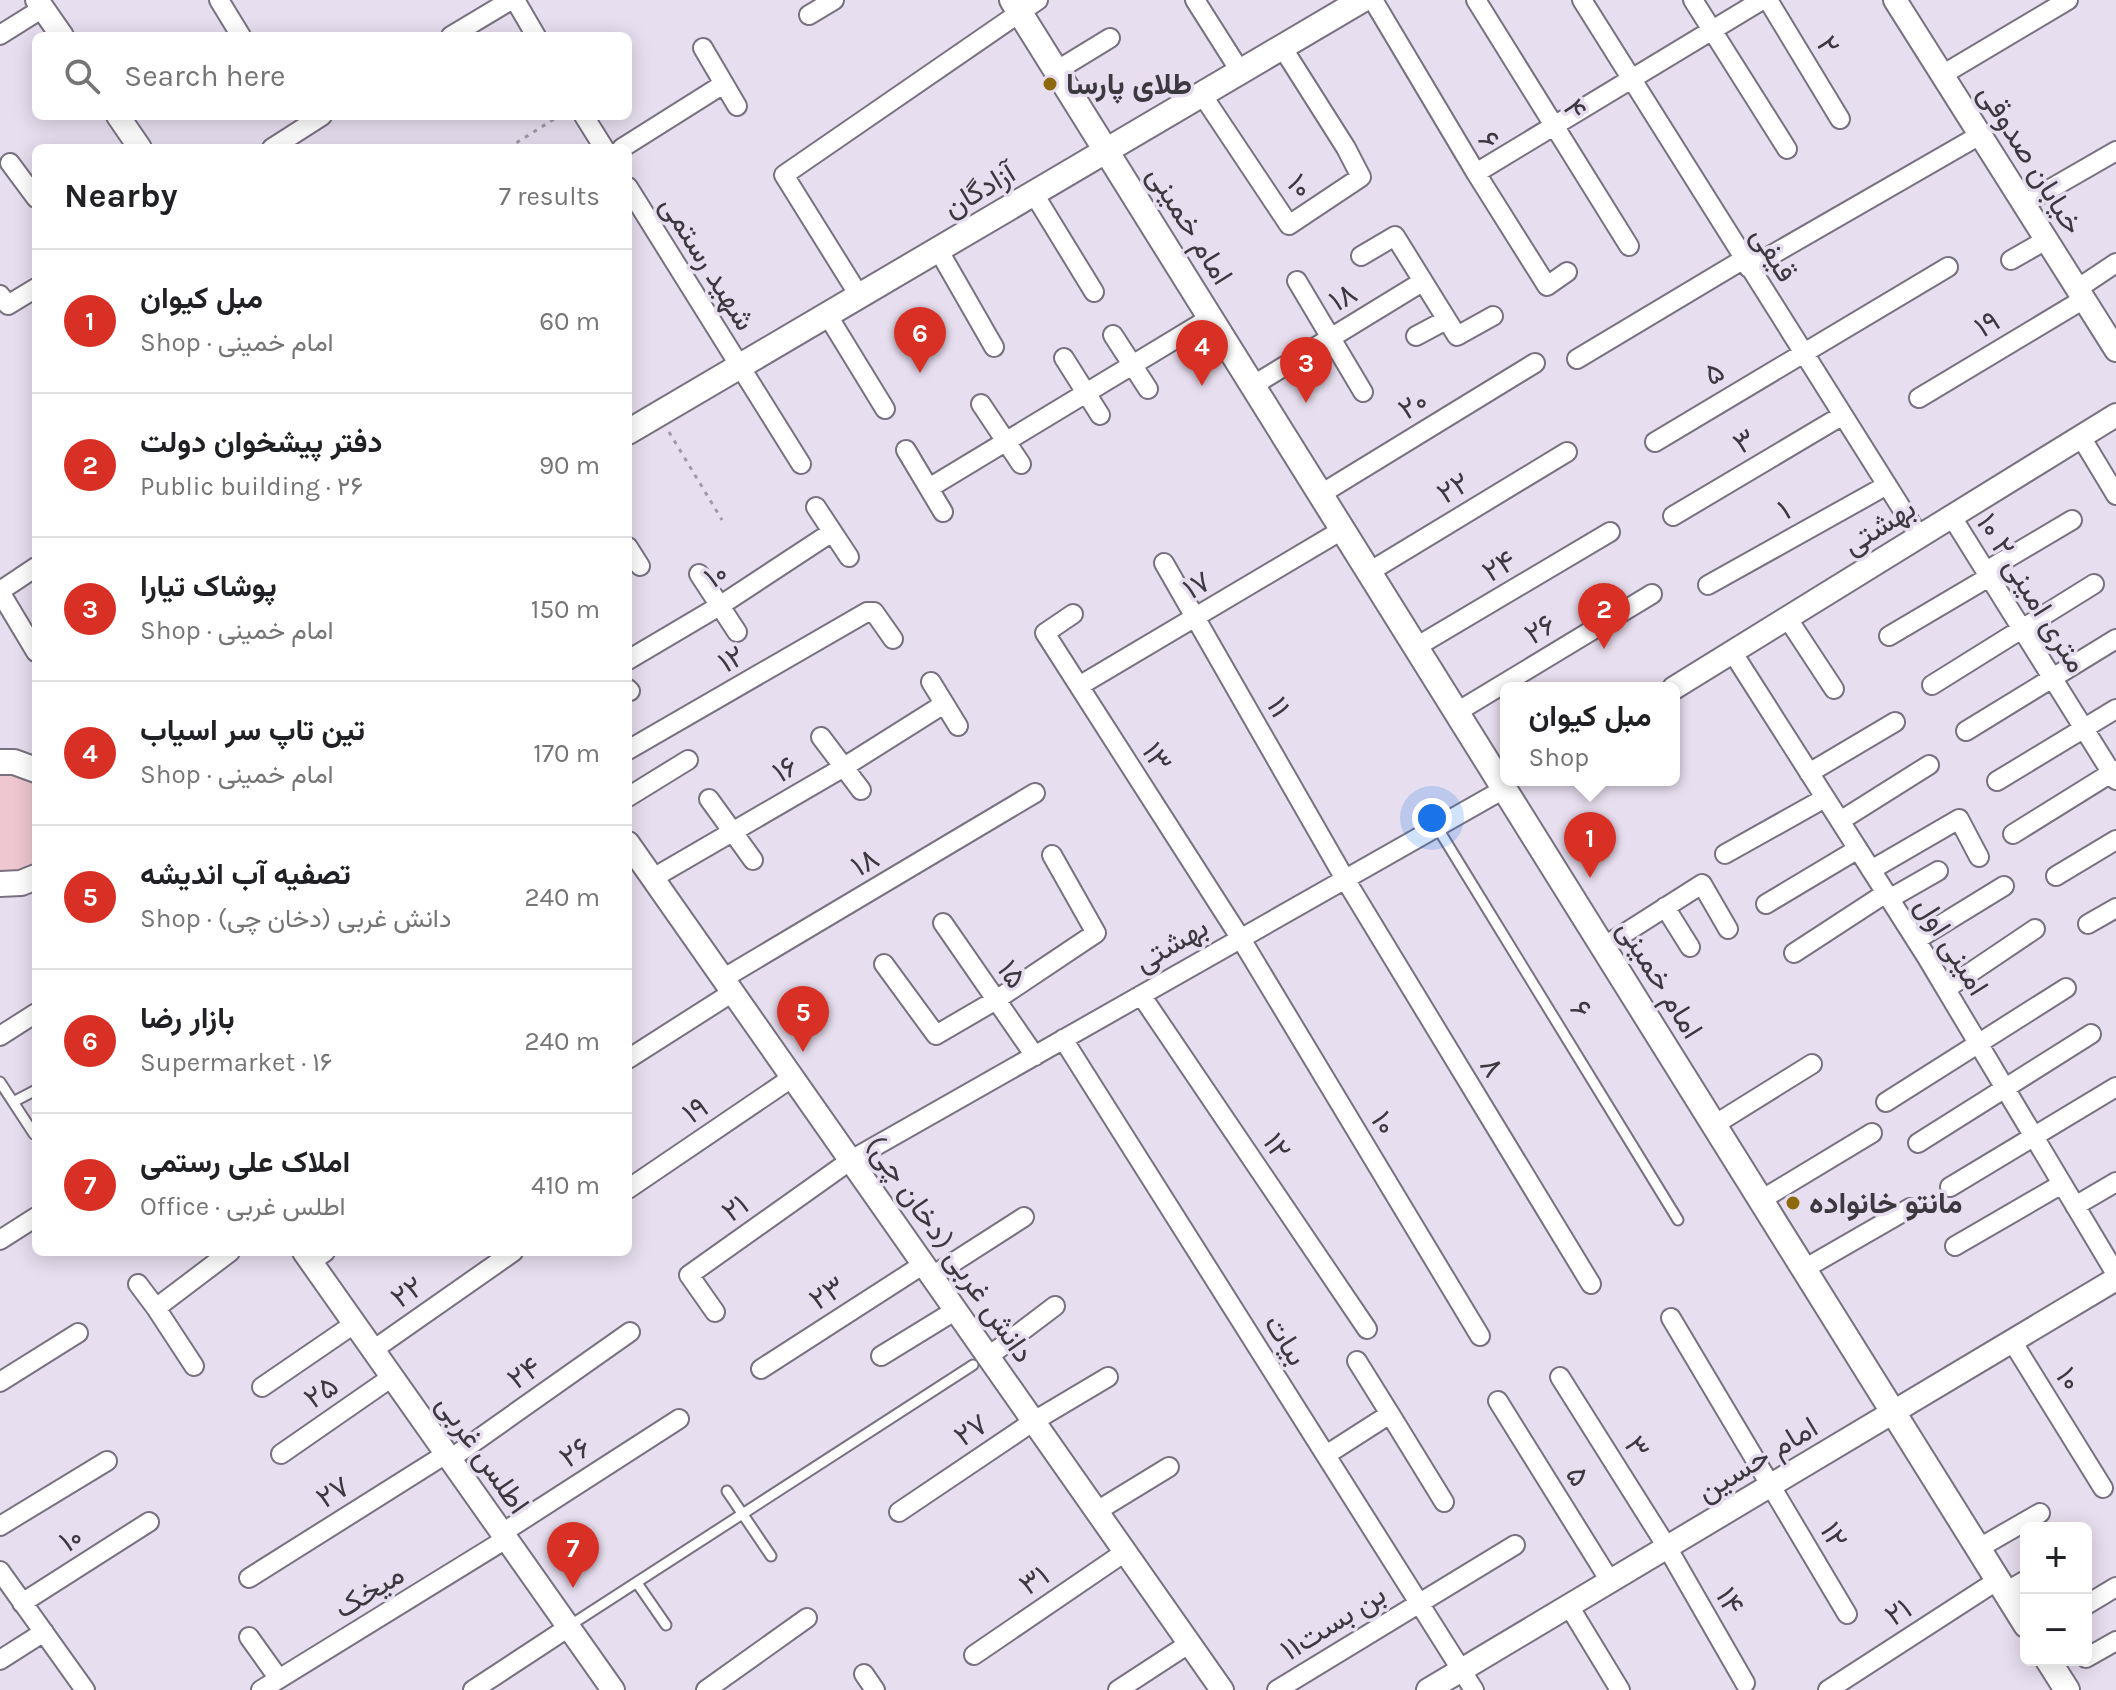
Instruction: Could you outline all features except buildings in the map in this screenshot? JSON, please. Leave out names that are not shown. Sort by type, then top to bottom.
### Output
[{"type":"main road","name":"آزادگان","points":[[632,430],[1362,0]]},
{"type":"main road","name":"امام خمینی","points":[[1023,4],[1056,71],[1252,386],[1457,712],[1500,768]]},
{"type":"main road","points":[[0,762],[14,762],[32,769]]},
{"type":"main road","name":"امام خمینی","points":[[1513,786],[1603,947],[1979,1548],[2010,1584],[2020,1610]]},
{"type":"main road","points":[[0,884],[21,883],[32,879]]},
{"type":"street","points":[[219,0],[239,32]]},
{"type":"street","points":[[458,32],[513,0],[533,32]]},
{"type":"street","points":[[809,15],[834,0]]},
{"type":"street","points":[[1195,0],[1240,71]]},
{"type":"street","name":"۶","points":[[1373,0],[1547,286],[1567,272]]},
{"type":"street","name":"۴","points":[[1476,0],[1629,246]]},
{"type":"street","name":"قیفی","points":[[1582,0],[1919,536]]},
{"type":"street","points":[[1693,0],[1787,149]]},
{"type":"street","points":[[1476,173],[1765,0]]},
{"type":"street","name":"۲","points":[[1765,0],[1840,119]]},
{"type":"street","name":"خیابان صدوقی","points":[[1895,0],[2116,350]]},
{"type":"street","points":[[1942,75],[2039,7],[2068,0]]},
{"type":"street","points":[[0,35],[45,3],[60,32]]},
{"type":"street","points":[[860,297],[784,175],[1023,4]]},
{"type":"street","points":[[1056,71],[1110,38]]},
{"type":"street","name":"۱۰","points":[[1201,93],[1289,225],[1361,177],[1282,47]]},
{"type":"street","points":[[703,48],[737,106]]},
{"type":"street","points":[[628,144],[722,85]]},
{"type":"street","points":[[121,120],[137,144]]},
{"type":"street","points":[[278,144],[316,120]]},
{"type":"street","points":[[586,120],[602,144]]},
{"type":"street","points":[[1577,359],[1980,135]]},
{"type":"street","points":[[2024,204],[2116,151]]},
{"type":"street","points":[[10,163],[32,193]]},
{"type":"street","name":"شهید رستمی","points":[[632,194],[801,464]]},
{"type":"street","points":[[1034,194],[1094,292]]},
{"type":"street","points":[[1361,256],[1395,236],[1457,336],[1493,316]]},
{"type":"street","points":[[2011,260],[2046,240]]},
{"type":"street","points":[[939,251],[994,347]]},
{"type":"street","name":"۱۹","points":[[1919,398],[2081,294],[2116,263]]},
{"type":"street","points":[[1803,352],[1948,267]]},
{"type":"street","points":[[1297,281],[1363,392]]},
{"type":"street","name":"۱۸","points":[[1252,386],[1422,282]]},
{"type":"street","points":[[0,295],[8,305],[32,290]]},
{"type":"street","points":[[828,316],[885,409]]},
{"type":"street","points":[[929,488],[1210,318]]},
{"type":"street","points":[[1416,336],[1446,320]]},
{"type":"street","points":[[1113,335],[1148,389]]},
{"type":"street","name":"۵","points":[[1655,442],[1803,352]]},
{"type":"street","points":[[1064,358],[1100,415]]},
{"type":"street","name":"۲۰","points":[[1321,494],[1535,363]]},
{"type":"street","points":[[981,404],[1021,464]]},
{"type":"street","name":"۳","points":[[1673,516],[1843,415]]},
{"type":"street","name":"بهشتی","points":[[1680,684],[2116,415]]},
{"type":"street","points":[[2081,437],[2116,495]]},
{"type":"street","points":[[906,450],[943,512]]},
{"type":"street","name":"۲۲","points":[[1369,572],[1567,452]]},
{"type":"street","name":"۱","points":[[1708,585],[1887,485]]},
{"type":"street","points":[[816,507],[849,557]]},
{"type":"street","name":"۱۰ متری امینی ۲","points":[[1952,517],[2115,774]]},
{"type":"street","points":[[1889,636],[2072,520]]},
{"type":"street","name":"۱۷","points":[[1079,686],[1342,530]]},
{"type":"street","name":"۱۰","points":[[632,658],[721,605],[832,532]]},
{"type":"street","name":"۲۴","points":[[1416,647],[1610,532]]},
{"type":"street","points":[[632,553],[640,566]]},
{"type":"street","name":"۱۱","points":[[1164,563],[1345,879]]},
{"type":"street","points":[[32,570],[0,592],[32,645]]},
{"type":"street","points":[[699,574],[737,632]]},
{"type":"street","points":[[1932,685],[2094,584]]},
{"type":"street","name":"۲۶","points":[[1507,682],[1652,594]]},
{"type":"street","name":"۱۲","points":[[632,748],[862,616],[874,612],[893,639]]},
{"type":"street","name":"۱۳","points":[[1073,614],[1045,633],[1241,939]]},
{"type":"street","points":[[1788,619],[1834,689]]},
{"type":"street","points":[[1966,731],[2116,639]]},
{"type":"street","name":"امینی اول","points":[[1733,653],[1916,940],[2116,1276]]},
{"type":"street","points":[[931,682],[958,726]]},
{"type":"street","name":"۲۶","points":[[1457,712],[1500,686]]},
{"type":"street","name":"۱۶","points":[[653,878],[844,767],[944,704]]},
{"type":"street","points":[[1997,781],[2116,709]]},
{"type":"street","points":[[1809,773],[1895,722]]},
{"type":"street","points":[[821,737],[861,790]]},
{"type":"street","points":[[632,795],[688,760]]},
{"type":"street","points":[[1840,821],[1929,765]]},
{"type":"street","points":[[2013,834],[2115,774]]},
{"type":"street","name":"بهشتی","points":[[851,1160],[1509,786]]},
{"type":"street","name":"۱۸","points":[[728,985],[1035,793]]},
{"type":"street","points":[[1725,854],[1825,798]]},
{"type":"street","points":[[709,799],[753,860]]},
{"type":"street","points":[[1871,870],[1959,819],[1979,857]]},
{"type":"street","points":[[2056,876],[2116,840]]},
{"type":"street","points":[[1766,904],[1858,849]]},
{"type":"street","name":"دانش غربی (دخان چی)","points":[[632,851],[956,1310],[981,1361],[1034,1421],[1222,1690]]},
{"type":"street","points":[[884,964],[936,1035],[996,1000],[1096,933],[1052,855]]},
{"type":"street","points":[[1794,953],[1888,896],[1938,871]]},
{"type":"street","name":"۸","points":[[1345,879],[1591,1284]]},
{"type":"street","points":[[1603,947],[1702,884],[1728,929]]},
{"type":"street","points":[[1916,940],[2004,886]]},
{"type":"street","points":[[1665,907],[1690,947]]},
{"type":"street","points":[[2088,924],[2116,908]]},
{"type":"street","name":"۱۵","points":[[943,923],[1035,1056]]},
{"type":"street","points":[[1946,989],[2035,929]]},
{"type":"street","name":"۱۰","points":[[1241,939],[1480,1336]]},
{"type":"street","points":[[632,1056],[728,985]]},
{"type":"street","points":[[1886,1102],[2066,988]]},
{"type":"street","name":"۱۲","points":[[1141,995],[1367,1329]]},
{"type":"street","points":[[0,1036],[32,1016]]},
{"type":"street","points":[[1918,1143],[2091,1034]]},
{"type":"street","name":"بیات","points":[[1063,1039],[1461,1670]]},
{"type":"street","points":[[1714,1125],[1812,1064]]},
{"type":"street","name":"۱۹","points":[[632,1186],[793,1077]]},
{"type":"street","points":[[1950,1187],[2116,1087]]},
{"type":"street","points":[[1761,1200],[1872,1133]]},
{"type":"street","name":"۲۱","points":[[715,1312],[689,1275],[851,1160]]},
{"type":"street","points":[[2075,1206],[2116,1182]]},
{"type":"street","points":[[1955,1246],[2062,1184]]},
{"type":"street","points":[[1804,1269],[1910,1208]]},
{"type":"street","name":"۲۳","points":[[761,1369],[1024,1217]]},
{"type":"street","points":[[0,1240],[32,1220]]},
{"type":"street","points":[[156,1308],[225,1256]]},
{"type":"street","name":"اطلس غربی","points":[[314,1256],[354,1324],[613,1690]]},
{"type":"street","name":"۲۲","points":[[373,1350],[507,1256]]},
{"type":"street","name":"امام حسین","points":[[1428,1690],[2116,1276]]},
{"type":"street","points":[[138,1284],[194,1366]]},
{"type":"street","points":[[981,1361],[1055,1306]]},
{"type":"street","points":[[881,1356],[956,1310]]},
{"type":"street","name":"۱۲","points":[[1671,1318],[1847,1614]]},
{"type":"street","points":[[262,1387],[354,1324]]},
{"type":"street","name":"۲۴","points":[[448,1457],[630,1332]]},
{"type":"street","points":[[0,1382],[78,1333]]},
{"type":"street","name":"۱۰","points":[[2012,1341],[2103,1488]]},
{"type":"street","points":[[1357,1361],[1444,1502]]},
{"type":"street","name":"۲۵","points":[[281,1454],[392,1377]]},
{"type":"street","points":[[1034,1421],[1108,1377]]},
{"type":"street","name":"۳","points":[[1560,1377],[1667,1547]]},
{"type":"street","name":"۵","points":[[1498,1401],[1610,1581]]},
{"type":"street","points":[[1326,1455],[1390,1414]]},
{"type":"street","name":"۲۶","points":[[504,1536],[679,1419]]},
{"type":"street","name":"۲۷","points":[[899,1512],[1034,1421]]},
{"type":"street","name":"۲۷","points":[[249,1578],[448,1457]]},
{"type":"street","points":[[0,1526],[107,1461]]},
{"type":"street","points":[[1097,1511],[1169,1467]]},
{"type":"street","points":[[1979,1548],[2040,1513]]},
{"type":"street","name":"۱۰","points":[[22,1603],[149,1522]]},
{"type":"street","name":"میخک","points":[[261,1690],[504,1536]]},
{"type":"street","name":"بن بست۱۱","points":[[1277,1690],[1515,1545]]},
{"type":"street","name":"۱۴","points":[[1667,1547],[1745,1683]]},
{"type":"street","name":"۳۱","points":[[974,1655],[1125,1552]]},
{"type":"street","points":[[3,1583],[44,1632],[77,1688]]},
{"type":"street","name":"۲۱","points":[[1828,1690],[2010,1584]]},
{"type":"street","points":[[2092,1601],[2116,1587]]},
{"type":"street","points":[[1569,1606],[1620,1690]]},
{"type":"street","points":[[706,1690],[807,1618]]},
{"type":"street","points":[[473,1690],[569,1627]]},
{"type":"street","points":[[0,1660],[44,1632]]},
{"type":"street","points":[[249,1637],[279,1679]]},
{"type":"street","points":[[2092,1654],[2116,1641]]},
{"type":"street","points":[[1118,1690],[1190,1643]]},
{"type":"street","points":[[2058,1680],[2075,1666]]},
{"type":"street","points":[[1461,1670],[1474,1690]]},
{"type":"street","points":[[864,1674],[875,1690]]},
{"type":"lane","name":"۶","points":[[1437,827],[1678,1220]]},
{"type":"lane","points":[[0,1082],[32,1131]]},
{"type":"lane","points":[[13,1102],[32,1092]]},
{"type":"lane","points":[[569,1627],[981,1361]]},
{"type":"lane","points":[[727,1491],[771,1556]]},
{"type":"lane","points":[[637,1583],[666,1625]]},
{"type":"path","points":[[514,144],[553,120]]},
{"type":"path","points":[[659,415],[722,520]]},
{"type":"shaded area","points":[[0,772],[24,775],[32,780],[32,866],[14,874],[0,875]]},
{"type":"place","name":"طلای پارسا","points":[[1050,84]]},
{"type":"place","name":"بازار رضا","points":[[920,373]]},
{"type":"place","name":"تین تاپ سر اسیاب","points":[[1202,386]]},
{"type":"place","name":"پوشاک تیارا","points":[[1306,403]]},
{"type":"place","name":"دفتر پیشخوان دولت","points":[[1604,649]]},
{"type":"place","name":"مبل کیوان","points":[[1590,878]]},
{"type":"place","name":"تصفیه آب اندیشه","points":[[803,1052]]},
{"type":"place","name":"مانتو خانواده","points":[[1793,1203]]},
{"type":"place","name":"املاک علی رستمی","points":[[573,1588]]}]
